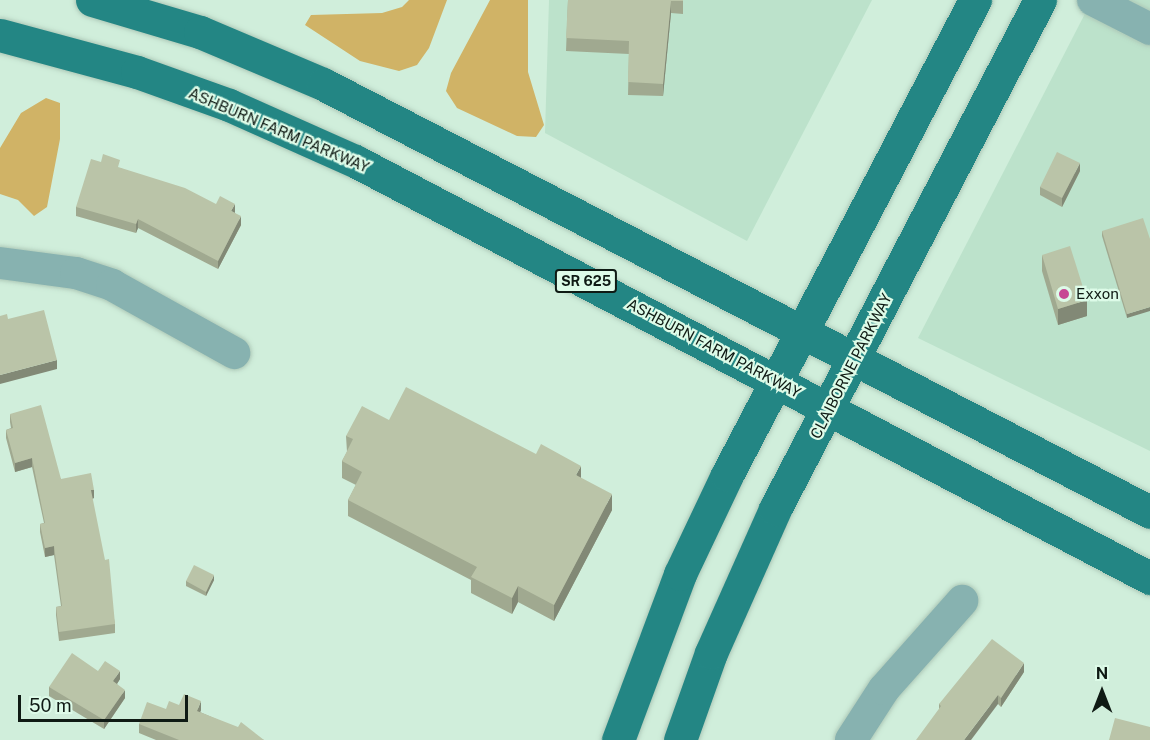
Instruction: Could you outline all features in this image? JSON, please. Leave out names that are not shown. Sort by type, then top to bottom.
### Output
[{"type":"main road","points":[[92,0],[200,32],[323,84],[802,331],[854,361],[1150,512]]},
{"type":"main road","points":[[618,740],[680,574],[776,380],[975,0]]},
{"type":"main road","name":"CLAIBORNE PARKWAY","points":[[680,740],[740,585],[827,407],[854,361],[1040,0]]},
{"type":"main road","name":"ASHBURN FARM PARKWAY","points":[[0,35],[137,72],[291,132],[356,161],[1150,578]]},
{"type":"street","points":[[1094,0],[1150,29]]},
{"type":"street","points":[[0,263],[76,273],[112,285],[234,353]]},
{"type":"street","points":[[851,740],[891,680],[962,601]]},
{"type":"shaded area","points":[[409,0],[447,0],[429,48],[417,65],[399,71],[360,61],[305,25],[311,15],[382,13],[402,7]]},
{"type":"shaded area","points":[[490,0],[528,0],[528,72],[544,125],[536,137],[517,136],[457,108],[446,91],[451,73]]},
{"type":"shaded area","points":[[549,0],[872,0],[747,241],[545,133]]},
{"type":"shaded area","points":[[1092,0],[1150,0],[1150,451],[918,338]]},
{"type":"shaded area","points":[[46,98],[60,103],[60,139],[47,207],[34,216],[18,200],[0,194],[0,148],[21,113]]},
{"type":"building","points":[[568,0],[683,0],[671,1],[663,84],[628,82],[629,41],[566,38]]},
{"type":"building","points":[[1057,152],[1080,163],[1062,198],[1040,187]]},
{"type":"building","points":[[103,154],[120,160],[118,167],[185,188],[216,204],[220,196],[235,204],[231,211],[241,216],[218,261],[138,219],[136,224],[76,207],[91,159],[101,162]]},
{"type":"building","points":[[1143,218],[1150,239],[1150,307],[1127,314],[1102,231]]},
{"type":"building","name":"Exxon","points":[[1070,246],[1087,300],[1058,309],[1042,255]]},
{"type":"building","points":[[44,310],[57,360],[0,375],[0,316],[7,314],[8,319]]},
{"type":"building","points":[[406,387],[536,454],[541,444],[581,466],[576,475],[612,494],[554,605],[518,586],[512,598],[471,577],[477,567],[348,500],[362,472],[342,461],[353,439],[346,436],[362,406],[389,420]]},
{"type":"building","points":[[41,405],[61,479],[91,473],[94,490],[91,490],[105,560],[109,559],[115,624],[59,632],[56,607],[62,606],[54,546],[45,548],[40,524],[45,523],[32,458],[15,463],[6,430],[13,428],[10,414]]},
{"type":"building","points":[[194,565],[214,575],[206,592],[186,581]]},
{"type":"building","points":[[992,639],[1024,663],[1001,698],[998,695],[964,740],[916,740],[941,706],[939,704]]},
{"type":"building","points":[[72,653],[98,671],[105,661],[120,671],[113,681],[125,690],[104,720],[49,687]]},
{"type":"building","points":[[184,694],[201,701],[197,711],[238,727],[241,722],[264,740],[179,740],[139,724],[147,702],[166,709],[169,701],[179,705]]},
{"type":"building","points":[[1115,718],[1150,727],[1150,740],[1109,740]]},
{"type":"place","name":"Exxon","points":[[1064,294]]}]
